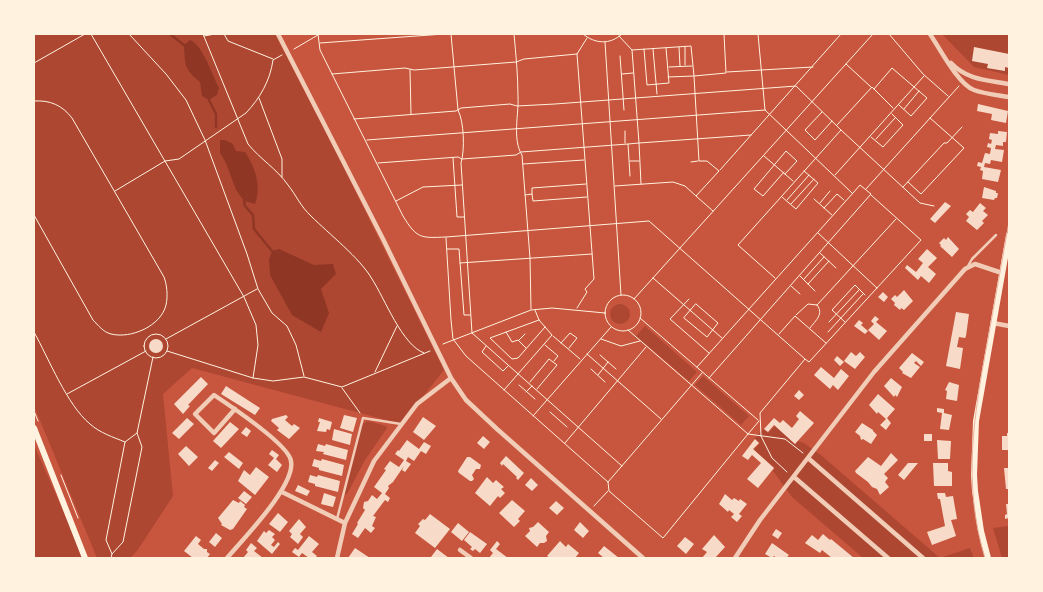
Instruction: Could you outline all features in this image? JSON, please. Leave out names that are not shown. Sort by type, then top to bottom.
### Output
[{"type":"main road","points":[[988,558],[978,510],[974,475],[976,421],[1009,235]]},
{"type":"main road","points":[[34,428],[85,558]]},
{"type":"street","points":[[278,34],[451,378],[466,400],[643,558]]},
{"type":"street","points":[[930,34],[963,83],[974,90],[1009,97]]},
{"type":"street","points":[[946,58],[959,72],[965,75],[976,79],[1009,84]]},
{"type":"street","points":[[735,558],[760,520],[874,372],[968,266],[975,264],[1002,272]]},
{"type":"street","points":[[993,323],[1009,326]]},
{"type":"street","points":[[337,558],[345,523],[368,472],[417,404],[451,378]]},
{"type":"street","points":[[227,558],[282,492],[291,474],[292,460],[281,445],[235,409],[214,395],[195,414],[214,433],[235,409]]},
{"type":"street","points":[[808,458],[924,558]]},
{"type":"street","points":[[794,477],[888,558]]},
{"type":"street","points":[[282,492],[345,523]]},
{"type":"street","points":[[460,550],[471,558]]},
{"type":"lane","points":[[968,266],[972,259],[996,235]]},
{"type":"lane","points":[[336,519],[363,418],[401,424]]},
{"type":"path","points":[[34,63],[84,34]]},
{"type":"path","points":[[91,34],[244,297],[256,325],[258,345],[253,378]]},
{"type":"path","points":[[129,34],[166,74],[186,100],[205,140],[258,288],[272,313],[286,326],[296,345],[304,377]]},
{"type":"path","points":[[167,351],[253,378],[274,381],[304,377],[342,387],[424,354],[416,350],[398,326],[372,278],[362,266],[308,213],[289,185],[248,144],[203,35],[215,34]]},
{"type":"path","points":[[224,34],[228,41],[273,60]]},
{"type":"path","points":[[273,60],[318,34],[320,50],[354,119],[412,231],[418,235],[427,238],[446,237],[649,221],[749,309],[761,319],[809,362],[921,240],[860,185],[817,232],[749,309],[723,339],[697,367]]},
{"type":"path","points":[[374,34],[374,39]]},
{"type":"path","points":[[320,43],[444,34]]},
{"type":"path","points":[[451,34],[464,153],[462,159],[463,185],[472,333],[622,466]]},
{"type":"path","points":[[514,34],[518,99],[518,149],[521,152],[523,164],[533,310],[544,328],[581,360]]},
{"type":"path","points":[[583,34],[594,41],[605,42],[622,34]]},
{"type":"path","points":[[691,34],[698,34]]},
{"type":"path","points":[[724,34],[726,72]]},
{"type":"path","points":[[758,34],[765,110],[852,193]]},
{"type":"path","points":[[696,196],[841,34]]},
{"type":"path","points":[[634,299],[873,34]]},
{"type":"path","points":[[889,34],[924,76],[949,97]]},
{"type":"path","points":[[619,36],[632,50],[641,184]]},
{"type":"path","points":[[576,310],[586,292],[585,290],[594,279],[576,54],[587,38]]},
{"type":"path","points":[[605,42],[621,295]]},
{"type":"path","points":[[684,46],[685,66]]},
{"type":"path","points":[[632,50],[691,46],[699,161]]},
{"type":"path","points":[[679,47],[680,66]]},
{"type":"path","points":[[653,48],[657,95]]},
{"type":"path","points":[[644,49],[647,85],[669,83],[666,48]]},
{"type":"path","points":[[332,74],[516,62],[524,59],[576,54]]},
{"type":"path","points":[[620,56],[624,110]]},
{"type":"path","points":[[115,191],[165,161],[179,159],[246,113],[259,97],[266,84],[272,70],[273,60]]},
{"type":"path","points":[[846,64],[894,109]]},
{"type":"path","points":[[668,67],[693,66]]},
{"type":"path","points":[[668,77],[813,67]]},
{"type":"path","points":[[837,125],[892,68],[927,98],[911,116],[898,105]]},
{"type":"path","points":[[410,69],[411,115]]},
{"type":"path","points":[[621,74],[633,73]]},
{"type":"path","points":[[834,176],[924,76]]},
{"type":"path","points":[[865,189],[963,83]]},
{"type":"path","points":[[354,119],[510,104],[517,106],[796,86],[920,203],[934,206]]},
{"type":"path","points":[[903,110],[919,91]]},
{"type":"path","points":[[259,97],[282,159],[282,177]]},
{"type":"path","points":[[34,101],[44,100],[57,104],[66,110],[164,277],[167,286],[166,306],[157,319],[136,334],[110,334],[100,328],[93,320],[34,215]]},
{"type":"path","points":[[366,140],[765,110]]},
{"type":"path","points":[[822,111],[805,130],[815,140],[832,121]]},
{"type":"path","points":[[870,136],[883,147],[903,125],[891,113]]},
{"type":"path","points":[[875,140],[895,118]]},
{"type":"path","points":[[908,182],[921,194],[964,148],[930,118]]},
{"type":"path","points":[[903,188],[944,143],[962,127]]},
{"type":"path","points":[[776,279],[738,245],[841,130]]},
{"type":"path","points":[[625,131],[630,176]]},
{"type":"path","points":[[377,163],[453,157],[462,159],[516,155],[521,152],[751,135]]},
{"type":"path","points":[[786,151],[797,161],[784,173],[763,196],[754,189],[786,151]]},
{"type":"path","points":[[764,155],[794,182]]},
{"type":"path","points":[[453,157],[457,217],[465,216]]},
{"type":"path","points":[[523,164],[585,160]]},
{"type":"path","points":[[629,161],[640,160]]},
{"type":"path","points":[[691,162],[707,161],[719,171]]},
{"type":"path","points":[[781,196],[796,209],[818,183],[804,171]]},
{"type":"path","points":[[786,201],[809,175]]},
{"type":"path","points":[[791,205],[814,179]]},
{"type":"path","points":[[614,186],[678,183],[685,186],[713,211]]},
{"type":"path","points":[[586,184],[532,188],[533,201],[588,197]]},
{"type":"path","points":[[396,201],[423,187],[463,185]]},
{"type":"path","points":[[819,204],[830,191]]},
{"type":"path","points":[[525,195],[532,194]]},
{"type":"path","points":[[824,208],[837,194],[845,201]]},
{"type":"path","points":[[709,378],[871,194]]},
{"type":"path","points":[[814,199],[832,216]]},
{"type":"path","points":[[817,305],[897,218]]},
{"type":"path","points":[[817,232],[877,288]]},
{"type":"path","points":[[446,237],[450,320],[453,339],[466,356],[608,482],[609,491],[663,538],[759,421]]},
{"type":"path","points":[[447,250],[459,249],[464,315],[471,315]]},
{"type":"path","points":[[819,253],[836,268]]},
{"type":"path","points":[[460,263],[592,254]]},
{"type":"path","points":[[804,279],[824,257]]},
{"type":"path","points":[[808,284],[829,261]]},
{"type":"path","points":[[799,276],[815,291]]},
{"type":"path","points":[[653,278],[723,339]]},
{"type":"path","points":[[828,332],[864,294],[852,283]]},
{"type":"path","points":[[845,323],[832,310],[855,285]]},
{"type":"path","points":[[791,286],[800,294]]},
{"type":"path","points":[[166,339],[258,288]]},
{"type":"path","points":[[829,322],[859,290]]},
{"type":"path","points":[[621,295],[634,299],[639,306],[640,318],[628,330],[619,330],[611,327],[606,318],[606,306],[610,301],[621,295]]},
{"type":"path","points":[[689,299],[670,320],[709,354]]},
{"type":"path","points":[[778,334],[811,303],[817,305],[820,314],[809,328]]},
{"type":"path","points":[[696,304],[718,323],[713,330],[706,337],[684,318],[696,304]]},
{"type":"path","points":[[436,348],[453,339],[533,310],[552,308],[605,313]]},
{"type":"path","points":[[795,316],[826,343]]},
{"type":"path","points":[[640,318],[759,421]]},
{"type":"path","points":[[539,320],[490,338],[512,359],[518,358],[544,328]]},
{"type":"path","points":[[375,374],[398,326]]},
{"type":"path","points":[[533,416],[611,327]]},
{"type":"path","points":[[628,330],[748,434],[785,439],[808,458]]},
{"type":"path","points":[[34,332],[67,394],[82,416],[103,433],[125,442]]},
{"type":"path","points":[[506,332],[512,342],[525,334]]},
{"type":"path","points":[[561,343],[570,332],[577,338],[568,349]]},
{"type":"path","points":[[159,334],[166,339],[167,351],[164,355],[153,357],[146,351],[145,342],[150,335],[159,334]]},
{"type":"path","points":[[504,390],[552,335]]},
{"type":"path","points":[[601,338],[622,346],[640,341]]},
{"type":"path","points":[[518,340],[526,348]]},
{"type":"path","points":[[544,344],[558,356],[553,362]]},
{"type":"path","points":[[486,346],[482,352],[503,371],[509,365]]},
{"type":"path","points":[[564,444],[647,346]]},
{"type":"path","points":[[67,394],[146,351]]},
{"type":"path","points":[[587,354],[662,420]]},
{"type":"path","points":[[600,354],[616,369]]},
{"type":"path","points":[[111,558],[112,554],[123,542],[142,447],[137,433],[153,357]]},
{"type":"path","points":[[529,383],[549,359],[553,362],[557,366],[537,390]]},
{"type":"path","points":[[794,477],[772,458],[761,436],[759,421],[760,413],[805,359]]},
{"type":"path","points":[[597,375],[608,362]]},
{"type":"path","points":[[590,369],[605,382]]},
{"type":"path","points":[[608,482],[703,372]]},
{"type":"path","points":[[519,385],[534,399]]},
{"type":"path","points":[[526,392],[532,386]]},
{"type":"path","points":[[342,387],[363,418]]},
{"type":"path","points":[[550,412],[567,427]]},
{"type":"path","points":[[558,420],[564,414]]},
{"type":"path","points":[[112,554],[106,540],[125,442],[137,433]]},
{"type":"path","points":[[589,511],[609,491]]},
{"type":"shaded area","points":[[34,34],[275,34],[444,370],[401,424],[192,368],[163,394],[173,496],[137,551],[130,558],[97,558],[34,406]]},
{"type":"shaded area","points":[[942,34],[1009,34],[1009,75],[974,67]]},
{"type":"shaded area","points":[[190,40],[195,43],[203,54],[219,88],[217,95],[209,100],[202,96],[200,82],[191,74],[186,66],[184,45]]},
{"type":"shaded area","points":[[220,140],[233,144],[236,151],[245,152],[249,158],[258,184],[255,204],[244,201],[236,190],[226,163],[220,153]]},
{"type":"shaded area","points":[[279,249],[314,265],[333,264],[336,274],[321,289],[329,313],[321,332],[292,315],[270,275],[269,259],[272,251]]},
{"type":"shaded area","points":[[616,304],[624,304],[630,310],[630,318],[624,324],[616,324],[610,318],[610,310]]},
{"type":"shaded area","points":[[645,326],[697,372],[689,381],[636,336]]},
{"type":"shaded area","points":[[703,376],[749,416],[741,425],[695,385]]},
{"type":"shaded area","points":[[368,421],[386,426],[387,428],[365,460],[347,494],[344,495],[362,424]]},
{"type":"shaded area","points":[[775,426],[795,444],[798,441],[804,443],[822,456],[940,558],[863,558],[792,497],[773,471],[775,468],[754,450],[760,443],[754,439],[763,429],[768,433]]},
{"type":"shaded area","points":[[34,445],[84,558],[34,558]]},
{"type":"shaded area","points":[[1009,526],[1009,558],[1002,558],[993,528]]},
{"type":"shaded area","points":[[970,548],[974,558],[940,558]]},
{"type":"building","points":[[974,47],[1009,54],[1009,68],[1005,67],[1005,71],[987,68],[988,64],[972,61]]},
{"type":"building","points":[[978,104],[1008,111],[1006,123],[991,120],[992,114],[977,111]]},
{"type":"building","points":[[998,131],[1007,132],[1006,142],[1003,142],[1003,146],[996,145],[995,149],[1004,150],[1002,162],[991,160],[990,164],[985,163],[984,167],[1001,170],[998,182],[982,179],[983,171],[980,170],[981,167],[977,166],[978,162],[982,163],[985,153],[990,154],[991,148],[987,147],[988,143],[991,144],[992,140],[989,139],[990,133],[998,134]]},
{"type":"building","points":[[984,187],[996,191],[998,193],[997,198],[994,200],[982,198]]},
{"type":"building","points":[[945,202],[951,206],[935,223],[930,219]]},
{"type":"building","points":[[980,203],[986,208],[983,211],[988,215],[982,221],[984,223],[977,230],[966,221],[969,217],[966,214],[970,210],[973,212]]},
{"type":"building","points":[[948,237],[959,249],[952,257],[939,243]]},
{"type":"building","points":[[927,249],[937,258],[928,267],[936,274],[929,283],[921,276],[918,280],[905,268],[907,265],[916,272],[923,263],[918,259]]},
{"type":"building","points":[[904,290],[913,301],[904,310],[901,308],[900,310],[891,299],[895,295],[897,297]]},
{"type":"building","points":[[883,292],[888,297],[884,302],[878,297]]},
{"type":"building","points":[[956,312],[969,314],[966,336],[965,338],[959,337],[957,347],[963,348],[960,369],[946,366]]},
{"type":"building","points":[[875,316],[879,319],[876,322],[887,331],[879,340],[868,330],[874,324],[871,321]]},
{"type":"building","points":[[859,320],[863,323],[861,325],[868,331],[865,334],[854,326]]},
{"type":"building","points":[[156,339],[161,341],[163,346],[161,351],[156,353],[151,351],[149,346],[151,341]]},
{"type":"building","points":[[851,352],[856,356],[860,352],[865,357],[855,369],[844,361]]},
{"type":"building","points":[[912,353],[924,362],[921,366],[916,361],[914,363],[920,367],[911,378],[902,373],[899,368]]},
{"type":"building","points":[[837,356],[844,362],[840,366],[834,360]]},
{"type":"building","points":[[821,367],[834,378],[841,369],[849,376],[838,390],[833,385],[830,389],[814,375]]},
{"type":"building","points":[[201,377],[208,384],[188,405],[190,406],[183,414],[174,404]]},
{"type":"building","points":[[891,378],[902,387],[897,397],[895,395],[894,397],[884,386]]},
{"type":"building","points":[[949,382],[959,385],[957,401],[946,399],[947,391],[945,390]]},
{"type":"building","points":[[226,386],[260,408],[255,415],[221,394]]},
{"type":"building","points":[[799,390],[804,395],[799,400],[794,396]]},
{"type":"building","points":[[878,394],[895,409],[887,418],[891,423],[886,430],[880,425],[886,419],[878,412],[877,414],[869,405]]},
{"type":"building","points":[[937,408],[944,409],[944,413],[952,415],[949,430],[940,429],[942,413],[937,412]]},
{"type":"building","points":[[800,411],[814,423],[795,444],[774,425],[768,432],[764,429],[774,418],[780,423],[783,420],[792,428],[799,419],[796,416]]},
{"type":"building","points":[[286,415],[288,417],[285,420],[292,426],[294,424],[300,428],[289,439],[277,430],[279,428],[271,421]]},
{"type":"building","points":[[344,415],[357,418],[353,432],[340,428]]},
{"type":"building","points":[[423,417],[436,426],[424,440],[413,432]]},
{"type":"building","points":[[187,418],[194,424],[179,439],[172,433]]},
{"type":"building","points":[[319,418],[332,422],[330,430],[327,429],[326,432],[317,431],[320,422],[318,422]]},
{"type":"building","points":[[230,422],[239,429],[221,448],[213,441]]},
{"type":"building","points":[[862,423],[877,435],[871,444],[863,439],[861,440],[860,436],[855,432]]},
{"type":"building","points":[[246,427],[251,431],[247,437],[241,433]]},
{"type":"building","points":[[334,429],[352,434],[350,445],[332,440]]},
{"type":"building","points":[[1007,433],[1009,433],[1009,450],[1002,450],[1002,436],[1007,436]]},
{"type":"building","points":[[924,434],[932,434],[932,441],[924,441]]},
{"type":"building","points":[[483,436],[490,442],[484,449],[477,443]]},
{"type":"building","points":[[755,439],[759,443],[753,449],[774,468],[758,488],[747,479],[761,463],[752,455],[748,460],[742,456]]},
{"type":"building","points":[[407,440],[419,449],[424,442],[431,446],[426,454],[421,451],[414,461],[408,457],[406,461],[411,464],[405,472],[402,470],[404,466],[388,486],[389,488],[385,494],[390,498],[388,502],[385,500],[373,516],[376,517],[372,526],[375,528],[371,533],[365,528],[358,538],[352,534],[365,510],[363,508],[364,502],[368,501],[372,495],[377,499],[382,493],[374,487],[390,461],[399,467],[404,460],[395,454]]},
{"type":"building","points":[[937,440],[951,441],[950,459],[938,459]]},
{"type":"building","points":[[318,444],[325,446],[326,444],[348,450],[346,460],[316,451]]},
{"type":"building","points":[[186,446],[198,457],[189,466],[178,454]]},
{"type":"building","points":[[272,450],[279,455],[276,459],[282,465],[277,472],[268,465],[274,458],[269,454]]},
{"type":"building","points":[[229,452],[243,463],[239,469],[224,457]]},
{"type":"building","points":[[891,453],[898,460],[884,474],[888,478],[885,482],[889,487],[880,495],[877,489],[872,487],[855,471],[868,457],[881,466]]},
{"type":"building","points":[[506,456],[524,473],[518,480],[500,463]]},
{"type":"building","points":[[467,457],[481,465],[480,469],[476,469],[472,475],[474,479],[472,481],[458,471]]},
{"type":"building","points":[[314,459],[321,461],[322,459],[344,465],[342,476],[319,470],[319,468],[312,466]]},
{"type":"building","points":[[215,460],[219,463],[212,471],[208,468]]},
{"type":"building","points":[[908,463],[918,463],[904,480],[898,475]]},
{"type":"building","points":[[933,463],[948,463],[948,471],[952,472],[952,486],[934,486]]},
{"type":"building","points":[[256,467],[269,477],[255,495],[238,481],[244,470],[250,475]]},
{"type":"building","points":[[1004,468],[1009,468],[1009,489],[1006,489]]},
{"type":"building","points":[[310,475],[317,477],[318,475],[340,481],[338,492],[315,486],[315,484],[308,482]]},
{"type":"building","points":[[487,477],[493,483],[496,480],[504,487],[501,489],[505,493],[500,498],[498,496],[490,506],[475,493]]},
{"type":"building","points":[[531,478],[538,485],[532,491],[525,485]]},
{"type":"building","points":[[298,485],[310,491],[307,496],[295,491]]},
{"type":"building","points":[[244,491],[252,497],[246,504],[238,498]]},
{"type":"building","points":[[324,493],[336,497],[333,507],[321,504]]},
{"type":"building","points":[[937,493],[945,493],[946,497],[953,496],[957,519],[951,520],[956,536],[932,545],[927,532],[945,526],[940,499],[938,499]]},
{"type":"building","points":[[725,494],[732,500],[734,498],[739,501],[740,499],[747,504],[739,514],[742,516],[737,522],[731,517],[734,514],[729,510],[728,512],[719,504]]},
{"type":"building","points":[[233,500],[239,503],[240,501],[247,509],[233,529],[230,530],[221,525],[218,518]]},
{"type":"building","points":[[512,500],[525,511],[518,519],[520,521],[514,527],[499,513]]},
{"type":"building","points":[[556,501],[564,508],[557,515],[549,508]]},
{"type":"building","points":[[1006,504],[1009,504],[1009,518],[1005,519],[1007,514]]},
{"type":"building","points":[[278,513],[288,522],[280,532],[269,524]]},
{"type":"building","points":[[430,514],[450,529],[435,548],[415,533],[420,526],[418,524]]},
{"type":"building","points":[[299,519],[306,527],[300,534],[303,537],[298,544],[290,537],[292,534],[289,531]]},
{"type":"building","points":[[538,522],[549,532],[546,536],[547,541],[540,543],[537,547],[525,536],[530,531],[529,528]]},
{"type":"building","points":[[580,522],[589,531],[583,538],[574,530]]},
{"type":"building","points":[[458,523],[469,532],[462,541],[451,532]]},
{"type":"building","points":[[776,529],[782,533],[778,539],[772,535]]},
{"type":"building","points":[[269,530],[275,534],[272,537],[275,540],[271,545],[274,547],[278,542],[280,544],[272,554],[257,541],[264,531],[266,533]]},
{"type":"building","points":[[470,532],[487,544],[480,553],[475,549],[473,551],[470,549],[472,547],[464,540]]},
{"type":"building","points":[[216,533],[222,538],[215,547],[209,542]]},
{"type":"building","points":[[823,534],[854,558],[832,558],[822,550],[820,553],[805,543],[812,535],[818,540]]},
{"type":"building","points":[[714,535],[725,547],[715,558],[702,558],[707,552],[702,549]]},
{"type":"building","points":[[196,536],[201,540],[198,544],[207,549],[207,552],[210,554],[207,558],[193,558],[184,551]]},
{"type":"building","points":[[309,536],[319,544],[312,552],[317,556],[315,558],[309,558],[302,553],[299,557],[292,552],[295,548],[298,550]]},
{"type":"building","points":[[685,537],[694,544],[686,554],[677,546]]},
{"type":"building","points":[[497,541],[500,544],[496,549],[508,558],[489,558],[493,553],[490,550]]},
{"type":"building","points":[[560,541],[566,547],[568,544],[579,553],[575,558],[550,558],[547,556]]},
{"type":"building","points":[[251,543],[257,548],[254,551],[263,558],[243,558],[248,552],[246,550]]},
{"type":"building","points":[[772,543],[789,555],[786,558],[774,556],[772,558],[765,554]]},
{"type":"building","points":[[604,546],[619,558],[604,558],[598,553]]},
{"type":"building","points":[[355,548],[370,558],[348,558]]},
{"type":"building","points":[[437,549],[449,558],[431,557]]},
{"type":"waterway","points":[[170,34],[184,45]]},
{"type":"waterway","points":[[209,100],[216,114],[216,127]]},
{"type":"waterway","points":[[244,201],[245,206],[253,215],[254,229],[272,251]]},
{"type":"tram line","points":[[985,558],[974,503],[972,476],[973,448],[978,394],[1009,222]]}]
